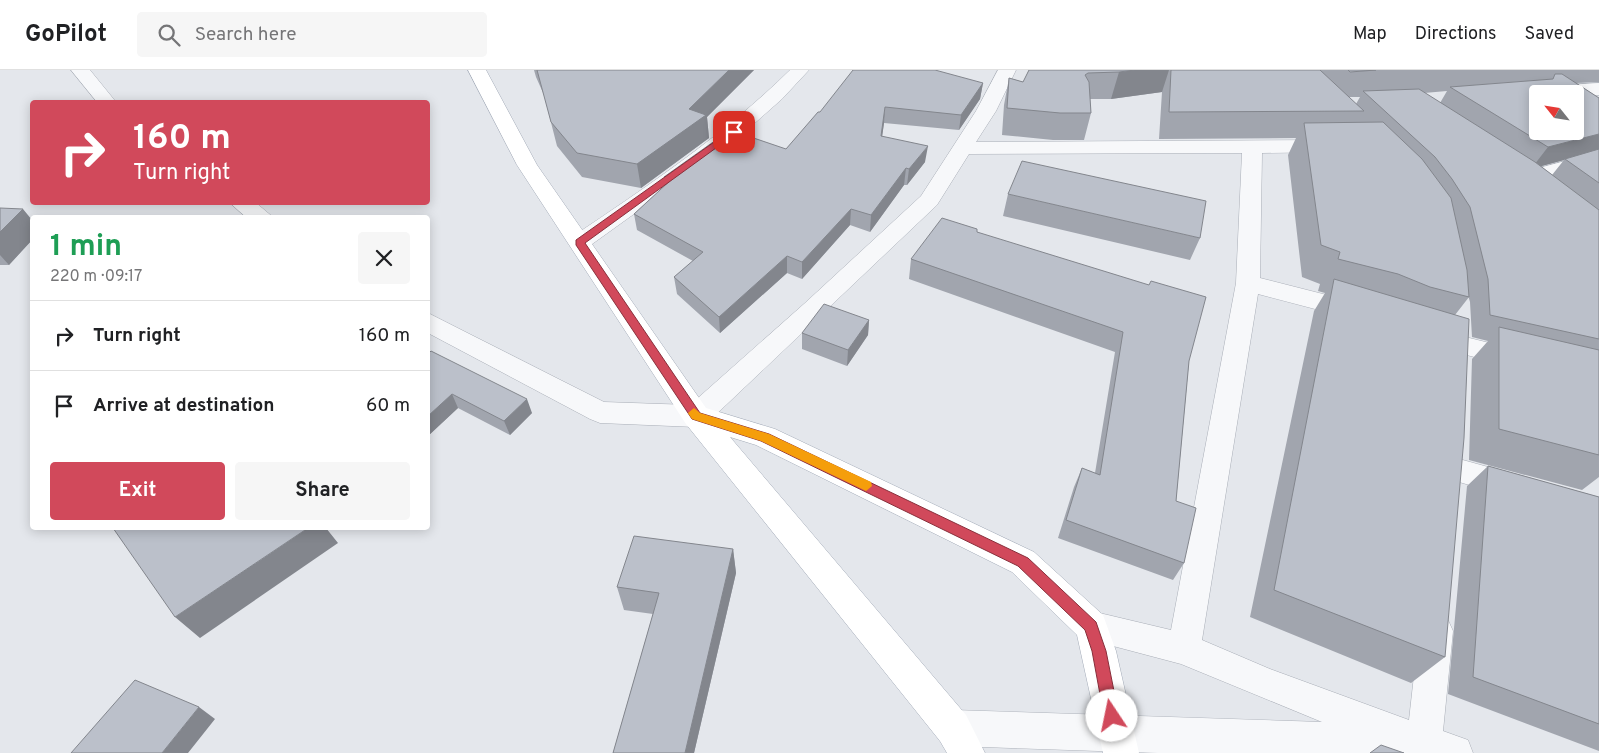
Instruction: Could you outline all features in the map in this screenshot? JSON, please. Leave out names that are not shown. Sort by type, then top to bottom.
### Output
[{"type":"main road","points":[[478,70],[527,165],[696,416],[960,740]]},
{"type":"main road","points":[[696,416],[765,437],[1023,562],[1091,626],[1099,651],[1118,743]]},
{"type":"street","points":[[80,70],[105,100]]},
{"type":"street","points":[[580,242],[734,132],[771,101],[800,70]]},
{"type":"street","points":[[430,323],[600,412],[696,416],[814,309],[929,200],[986,111],[1007,70]]},
{"type":"street","points":[[1593,70],[1599,74]]},
{"type":"street","points":[[1584,90],[1599,89]]},
{"type":"street","points":[[962,148],[1351,146]]},
{"type":"street","points":[[1184,649],[1248,283],[1252,147]]},
{"type":"street","points":[[1549,194],[1519,173],[1599,158]]},
{"type":"street","points":[[244,205],[259,215]]},
{"type":"street","points":[[1248,283],[1358,312],[1381,320]]},
{"type":"street","points":[[1414,332],[1458,332],[1543,364]]},
{"type":"street","points":[[1457,374],[1458,332]]},
{"type":"street","points":[[1450,498],[1454,440]]},
{"type":"street","points":[[1452,469],[1544,495]]},
{"type":"street","points":[[1438,606],[1440,748]]},
{"type":"street","points":[[1091,626],[1184,649],[1266,684],[1440,748]]},
{"type":"street","points":[[960,740],[1440,748]]},
{"type":"building","points":[[537,70],[729,70],[689,109],[706,115],[637,164],[577,153],[551,122]]},
{"type":"building","points":[[853,70],[935,70],[983,83],[961,115],[885,107],[881,136],[928,146],[909,169],[906,168],[871,215],[851,209],[802,262],[787,256],[719,317],[674,277],[703,252],[634,214],[673,178],[664,177],[730,130],[786,149],[820,112]]},
{"type":"building","points":[[1029,70],[1135,70],[1088,73],[1085,75],[1089,82],[1091,113],[1060,113],[1007,108],[1009,78],[1023,82]]},
{"type":"building","points":[[1171,70],[1320,70],[1364,111],[1169,112]]},
{"type":"building","points":[[1348,70],[1376,70],[1350,72]]},
{"type":"building","points":[[1555,74],[1562,74],[1579,85],[1529,85],[1529,135],[1450,87],[1553,79]]},
{"type":"building","points":[[1584,88],[1599,98],[1599,134],[1584,138]]},
{"type":"building","points":[[1419,89],[1535,162],[1599,210],[1599,339],[1490,315],[1488,279],[1470,207],[1435,157],[1363,91]]},
{"type":"building","points":[[1383,122],[1422,159],[1451,198],[1467,270],[1469,297],[1430,287],[1398,274],[1338,259],[1340,252],[1321,245],[1304,123]]},
{"type":"building","points":[[1537,140],[1575,140],[1548,147]]},
{"type":"building","points":[[1599,149],[1599,183],[1565,159]]},
{"type":"building","points":[[1022,161],[1206,201],[1200,238],[1008,194]]},
{"type":"building","points":[[0,208],[23,209],[0,232]]},
{"type":"building","points":[[942,218],[977,229],[977,232],[1149,285],[1151,281],[1206,297],[1189,361],[1176,501],[1196,508],[1184,563],[1066,520],[1082,468],[1100,475],[1123,332],[911,259]]},
{"type":"building","points":[[1334,279],[1469,319],[1464,438],[1445,657],[1274,590]]},
{"type":"building","points":[[824,304],[869,320],[848,350],[802,333]]},
{"type":"building","points":[[1499,327],[1599,350],[1599,455],[1499,429]]},
{"type":"building","points":[[430,352],[527,399],[504,421],[452,394],[430,414]]},
{"type":"building","points":[[1488,466],[1599,497],[1599,724],[1473,677]]},
{"type":"building","points":[[114,530],[305,530],[175,617]]},
{"type":"building","points":[[634,536],[733,549],[685,753],[613,753],[659,593],[617,587]]},
{"type":"building","points":[[135,680],[199,707],[162,753],[71,753]]},
{"type":"building","points":[[1381,745],[1404,753],[1370,753]]},
{"type":"slow traffic","points":[[694,413],[696,416],[765,437],[866,486]]},
{"type":"route","points":[[734,132],[647,196],[580,242],[696,416],[765,437],[1023,562],[1091,626],[1099,651],[1112,716]]}]
